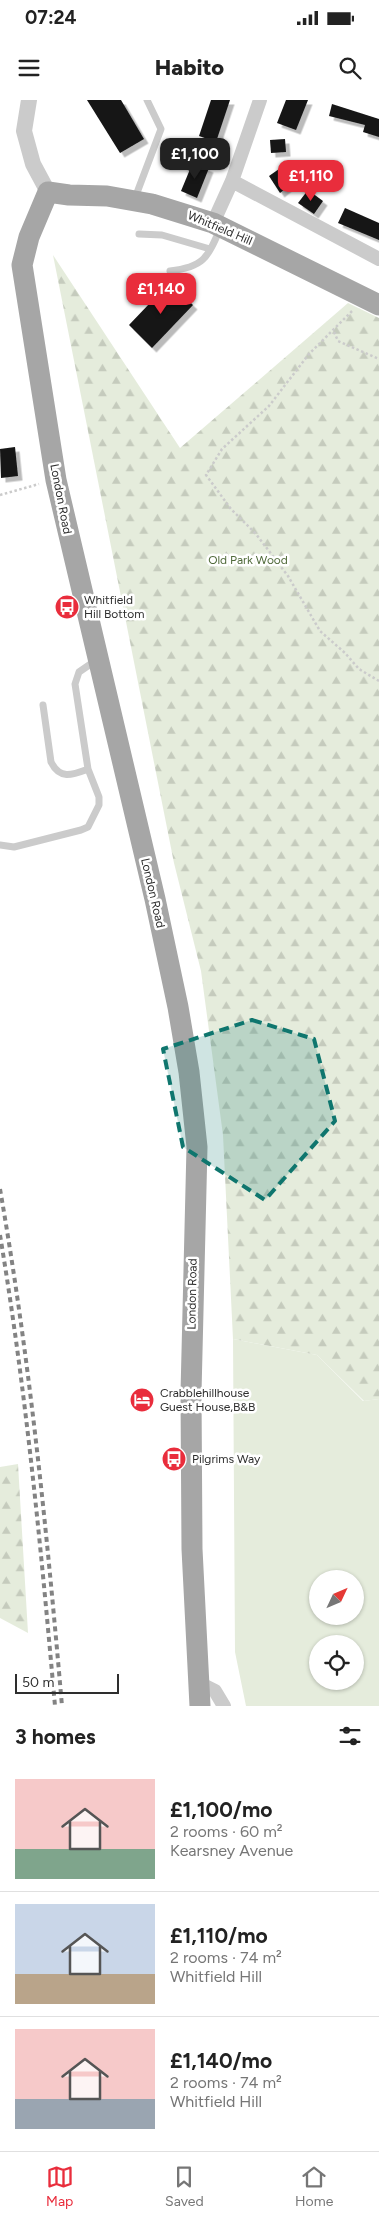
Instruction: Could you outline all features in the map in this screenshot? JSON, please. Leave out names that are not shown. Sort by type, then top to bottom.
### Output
[{"type":"main road","name":"Whitfield Hill","points":[[48,192],[69,195],[107,196],[152,204],[217,224],[371,302]]},
{"type":"main road","name":"London Road","points":[[48,192],[28,237],[22,266],[56,480],[155,899],[178,1007],[189,1072],[197,1147],[191,1393],[192,1549],[200,1706]]},
{"type":"street","points":[[29,100],[24,131],[33,164],[48,192]]},
{"type":"street","points":[[217,224],[260,100]]},
{"type":"street","points":[[232,181],[379,259]]},
{"type":"street","points":[[199,1683],[215,1691],[224,1706]]},
{"type":"lane","points":[[134,201],[161,129],[147,100]]},
{"type":"lane","points":[[170,270],[191,268],[200,263],[210,249],[217,224]]},
{"type":"lane","points":[[139,234],[162,235],[210,249]]},
{"type":"lane","points":[[0,845],[14,847],[88,827],[100,805],[99,797],[88,769],[75,684],[79,672],[98,659]]},
{"type":"lane","points":[[43,705],[51,762],[55,770],[60,774],[74,775],[88,769]]},
{"type":"path","points":[[371,302],[309,354],[270,406],[222,449],[206,475],[231,509],[256,534],[288,576],[320,631],[359,669],[379,681]]},
{"type":"path","points":[[334,332],[338,341],[379,359]]},
{"type":"path","points":[[0,495],[56,480]]},
{"type":"highlighted area","points":[[252,1020],[314,1039],[335,1121],[265,1200],[183,1147],[163,1049]]},
{"type":"green space","name":"Old Park Wood","points":[[53,255],[180,448],[348,303],[379,318],[379,1399],[364,1401],[317,1355],[233,1339],[223,1135],[201,971],[174,863]]},
{"type":"green space","points":[[233,1339],[317,1355],[363,1401],[379,1399],[379,1706],[246,1706],[235,1652]]},
{"type":"green space","points":[[18,1464],[28,1633],[0,1618],[0,1467]]},
{"type":"building","points":[[87,100],[121,100],[144,139],[120,153]]},
{"type":"building","points":[[211,100],[230,100],[216,142],[199,136]]},
{"type":"building","points":[[286,100],[308,100],[296,130],[277,123]]},
{"type":"building","points":[[332,104],[379,119],[379,137],[363,132],[365,125],[329,116]]},
{"type":"building","points":[[285,139],[286,152],[271,153],[270,140]]},
{"type":"building","points":[[193,162],[209,168],[197,198],[181,191]]},
{"type":"building","points":[[279,169],[290,185],[280,193],[269,176]]},
{"type":"building","points":[[308,190],[323,201],[314,214],[298,203]]},
{"type":"building","points":[[345,208],[379,223],[379,240],[338,223]]},
{"type":"building","points":[[169,283],[193,305],[152,348],[129,325]]},
{"type":"building","points":[[15,447],[18,476],[1,478],[0,449]]},
{"type":"railway","points":[[0,1189],[11,1254],[37,1447],[62,1706]]},
{"type":"railway","points":[[0,1235],[25,1411],[55,1706]]},
{"type":"place","name":"Whitfield Hill Bottom","points":[[67,607]]},
{"type":"place","name":"Crabblehillhouse Guest House,B&B","points":[[142,1400]]},
{"type":"place","name":"Pilgrims Way","points":[[174,1459]]}]
